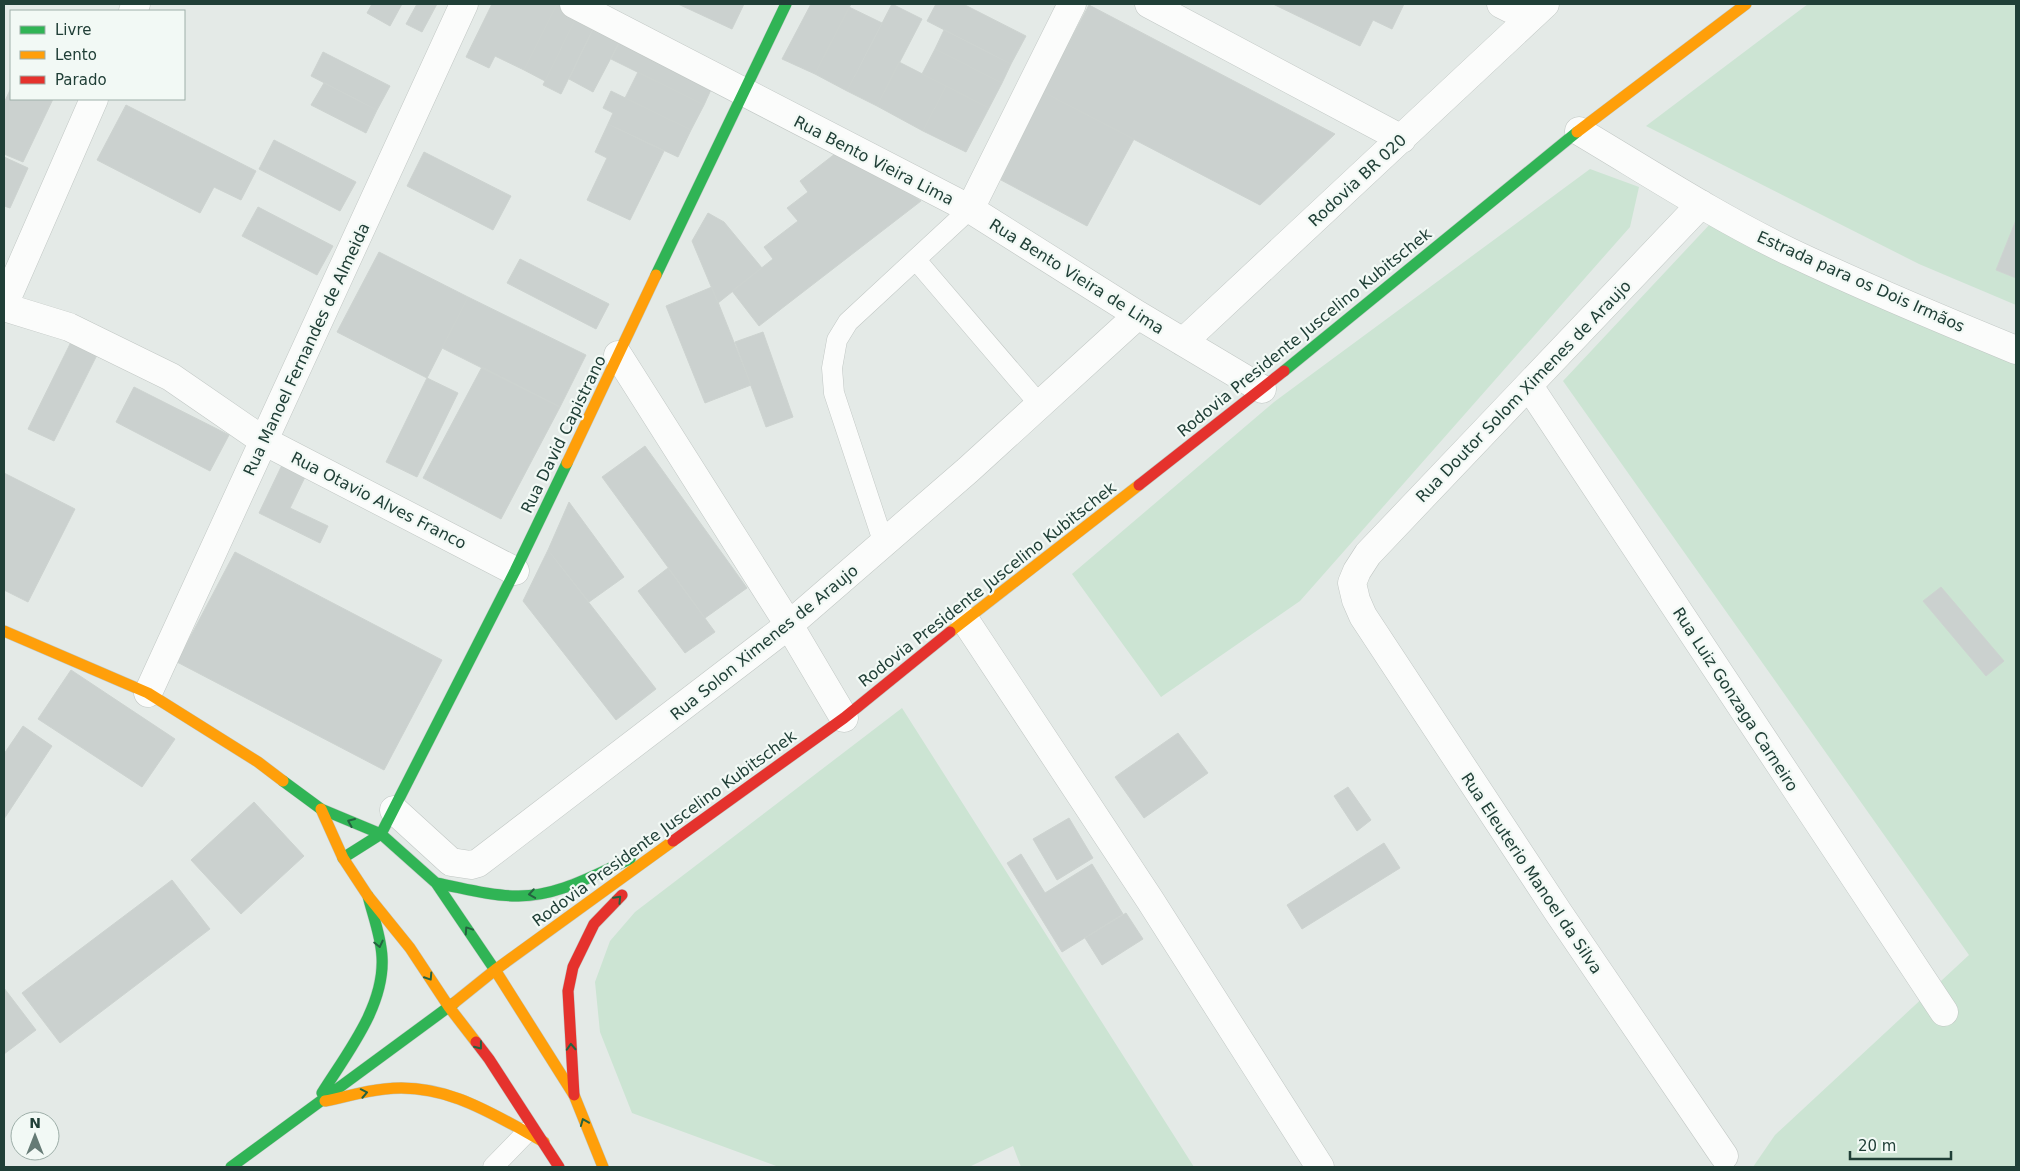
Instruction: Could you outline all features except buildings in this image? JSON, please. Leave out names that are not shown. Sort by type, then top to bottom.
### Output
[{"type":"main road","name":"Rua David Capistrano","points":[[343,858],[381,834],[394,810],[515,571],[786,4]]},
{"type":"main road","name":"Rodovia Presidente Juscelino Kubitschek","points":[[231,1167],[449,1007],[495,970],[844,718],[965,620],[1262,389],[1579,131],[1746,4]]},
{"type":"main road","points":[[4,630],[148,693],[258,762],[321,809],[381,834],[436,883],[495,970],[574,1096],[602,1167]]},
{"type":"main road","points":[[321,809],[343,858],[368,896],[410,948],[449,1007],[489,1059],[559,1167]]},
{"type":"main road","points":[[436,883],[505,895],[528,896],[566,887],[675,840]]},
{"type":"main road","points":[[574,1096],[568,991],[573,967],[594,924],[675,840]]},
{"type":"main road","points":[[316,1103],[375,1002],[381,981],[382,957],[368,896]]},
{"type":"main road","points":[[316,1103],[392,1088],[420,1088],[453,1094],[484,1108],[544,1142]]},
{"type":"street","name":"Rua Manoel Fernandes de Almeida","points":[[148,693],[464,4]]},
{"type":"street","name":"Rua Bento Vieira Lima","points":[[574,4],[970,209],[1072,4]]},
{"type":"street","points":[[1149,4],[1402,139]]},
{"type":"street","points":[[1501,4],[1537,11]]},
{"type":"street","name":"Rodovia BR 020","points":[[1184,342],[1537,11]]},
{"type":"street","points":[[4,306],[94,100]]},
{"type":"street","name":"Estrada para os Dois Irmãos","points":[[1579,131],[1701,204],[1788,251],[2016,350]]},
{"type":"street","name":"Rua Doutor Solom Ximenes de Araujo","points":[[1352,583],[1368,554],[1701,204]]},
{"type":"street","name":"Rua Bento Vieira de Lima","points":[[970,209],[1138,315],[1262,389]]},
{"type":"street","name":"Rua Otavio Alves Franco","points":[[4,306],[69,327],[171,377],[264,441],[515,571]]},
{"type":"street","name":"Rua Solon Ximenes de Araujo","points":[[394,810],[451,862],[470,865],[478,863],[790,625],[884,544],[1138,315]]},
{"type":"street","points":[[618,355],[790,625],[844,718]]},
{"type":"street","name":"Rua Luiz Gonzaga Carneiro","points":[[1529,386],[1944,1012]]},
{"type":"street","name":"Rua Eleuterio Manoel da Silva","points":[[1352,583],[1356,600],[1363,616],[1399,673],[1558,912],[1724,1156]]},
{"type":"street","points":[[965,620],[1150,900],[1320,1167]]},
{"type":"lane","points":[[884,544],[834,393],[832,368],[836,340],[848,322],[970,209]]},
{"type":"lane","points":[[916,260],[1040,404]]},
{"type":"lane","points":[[493,1167],[526,1132]]},
{"type":"green space","points":[[1808,4],[2016,4],[2016,220],[1996,270],[2016,278],[2016,305],[1919,264],[1646,126]]},
{"type":"green space","points":[[1590,169],[1639,187],[1630,227],[1300,601],[1161,697],[1072,574],[1274,402]]},
{"type":"green space","points":[[1711,223],[2016,356],[2016,1167],[1753,1167],[1775,1135],[1969,955],[1563,381]]},
{"type":"green space","points":[[902,708],[1194,1167],[1021,1167],[1013,1146],[969,1167],[779,1167],[632,1113],[600,1032],[595,982],[610,941],[635,912]]},
{"type":"traffic: fast","points":[[656,275],[786,4]]},
{"type":"traffic: fast","points":[[1284,371],[1577,132]]},
{"type":"traffic: fast","points":[[343,858],[381,834],[515,571],[567,463]]},
{"type":"traffic: fast","points":[[283,781],[321,809],[381,834],[436,883],[497,973]]},
{"type":"traffic: fast","points":[[436,883],[496,895],[531,895],[546,893],[575,884],[630,859]]},
{"type":"traffic: fast","points":[[322,1093],[353,1045],[371,1011],[377,993],[382,957],[368,896]]},
{"type":"traffic: fast","points":[[231,1167],[454,1003]]},
{"type":"traffic: slow","points":[[1577,132],[1746,4]]},
{"type":"traffic: slow","points":[[567,463],[656,275]]},
{"type":"traffic: slow","points":[[950,632],[1139,485]]},
{"type":"traffic: slow","points":[[4,631],[148,693],[258,762],[283,781]]},
{"type":"traffic: slow","points":[[321,809],[343,858],[368,896],[410,948],[449,1007],[476,1042]]},
{"type":"traffic: slow","points":[[454,1003],[495,970],[673,841]]},
{"type":"traffic: slow","points":[[497,973],[574,1095],[603,1167]]},
{"type":"traffic: slow","points":[[325,1101],[385,1089],[407,1088],[428,1090],[468,1102],[544,1142]]},
{"type":"traffic: jam","points":[[1139,485],[1284,371]]},
{"type":"traffic: jam","points":[[673,841],[844,718],[950,632]]},
{"type":"traffic: jam","points":[[574,1095],[568,991],[573,967],[594,924],[622,895]]},
{"type":"traffic: jam","points":[[476,1042],[559,1167]]}]
